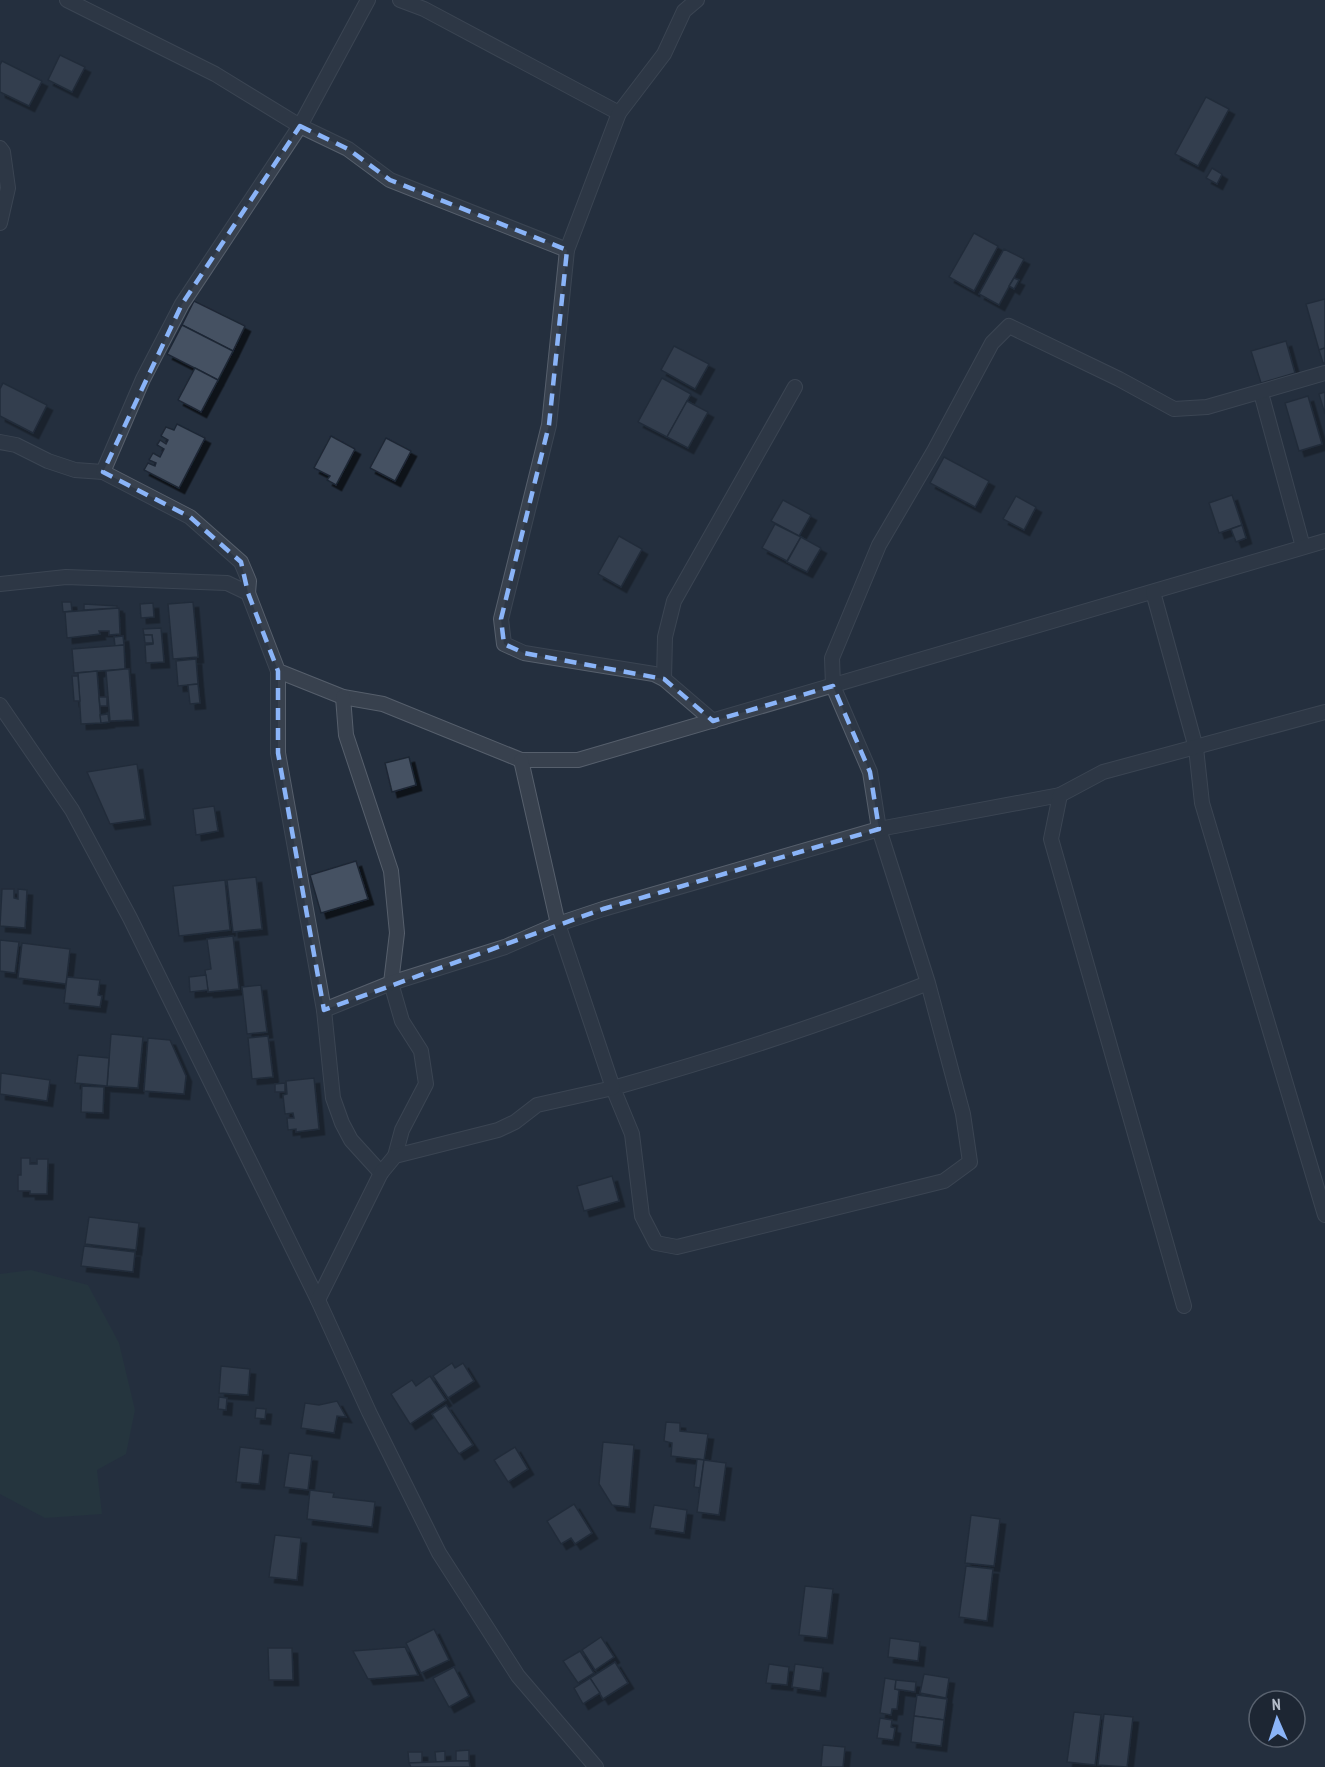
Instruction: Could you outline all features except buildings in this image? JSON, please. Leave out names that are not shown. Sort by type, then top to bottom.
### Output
[{"type":"street","points":[[67,0],[215,74],[300,126],[348,149],[390,180],[567,250]]},
{"type":"street","points":[[103,472],[143,379],[182,304],[300,126],[368,0]]},
{"type":"street","points":[[399,0],[424,9],[619,113]]},
{"type":"street","points":[[697,0],[684,11],[664,54],[619,113],[567,250],[549,425],[501,619],[504,644],[524,653],[654,674],[664,679],[713,721]]},
{"type":"street","points":[[0,148],[3,152],[8,188],[0,223]]},
{"type":"street","points":[[521,760],[558,924],[613,1088],[632,1134],[642,1216],[656,1243],[677,1247],[944,1181],[970,1162],[963,1114],[928,983],[879,829],[870,772],[834,686],[832,658],[879,544],[934,452],[992,343],[1009,326],[1119,379],[1174,409],[1207,407],[1325,374]]},
{"type":"street","points":[[664,679],[665,637],[674,601],[795,387]]},
{"type":"street","points":[[1261,393],[1303,548]]},
{"type":"street","points":[[0,442],[16,445],[48,461],[75,470],[103,472],[190,517],[241,562],[249,581],[248,593],[278,671],[278,753],[324,1010],[333,1098],[351,1140],[381,1173]]},
{"type":"street","points":[[278,671],[343,697],[383,704],[521,760],[578,760],[1325,541]]},
{"type":"street","points":[[0,584],[66,577],[227,583],[248,593]]},
{"type":"street","points":[[1153,592],[1196,748],[1202,803],[1325,1215]]},
{"type":"street","points":[[318,1300],[381,1173],[394,1156],[402,1130],[426,1084],[421,1051],[402,1021],[391,983],[397,933],[391,871],[346,735],[343,697]]},
{"type":"street","points":[[0,705],[72,810],[130,918],[318,1300],[369,1412],[439,1553],[518,1676],[596,1767]]},
{"type":"street","points":[[324,1010],[391,983],[505,947],[558,924],[879,829],[1060,795],[1103,772],[1325,712]]},
{"type":"street","points":[[1060,795],[1051,839],[1184,1306]]},
{"type":"street","points":[[394,1156],[498,1130],[515,1122],[537,1105],[613,1088],[681,1069],[853,1013],[928,983]]},
{"type":"highlighted area","points":[[300,126],[348,149],[390,180],[567,250],[549,425],[501,619],[504,644],[524,653],[664,679],[713,721],[833,686],[870,772],[879,829],[603,909],[324,1010],[278,753],[278,671],[248,593],[241,562],[190,517],[103,472],[182,304]]},
{"type":"green space","points":[[31,1270],[88,1285],[119,1343],[135,1410],[126,1454],[97,1470],[102,1514],[45,1518],[0,1494],[0,1274]]}]
